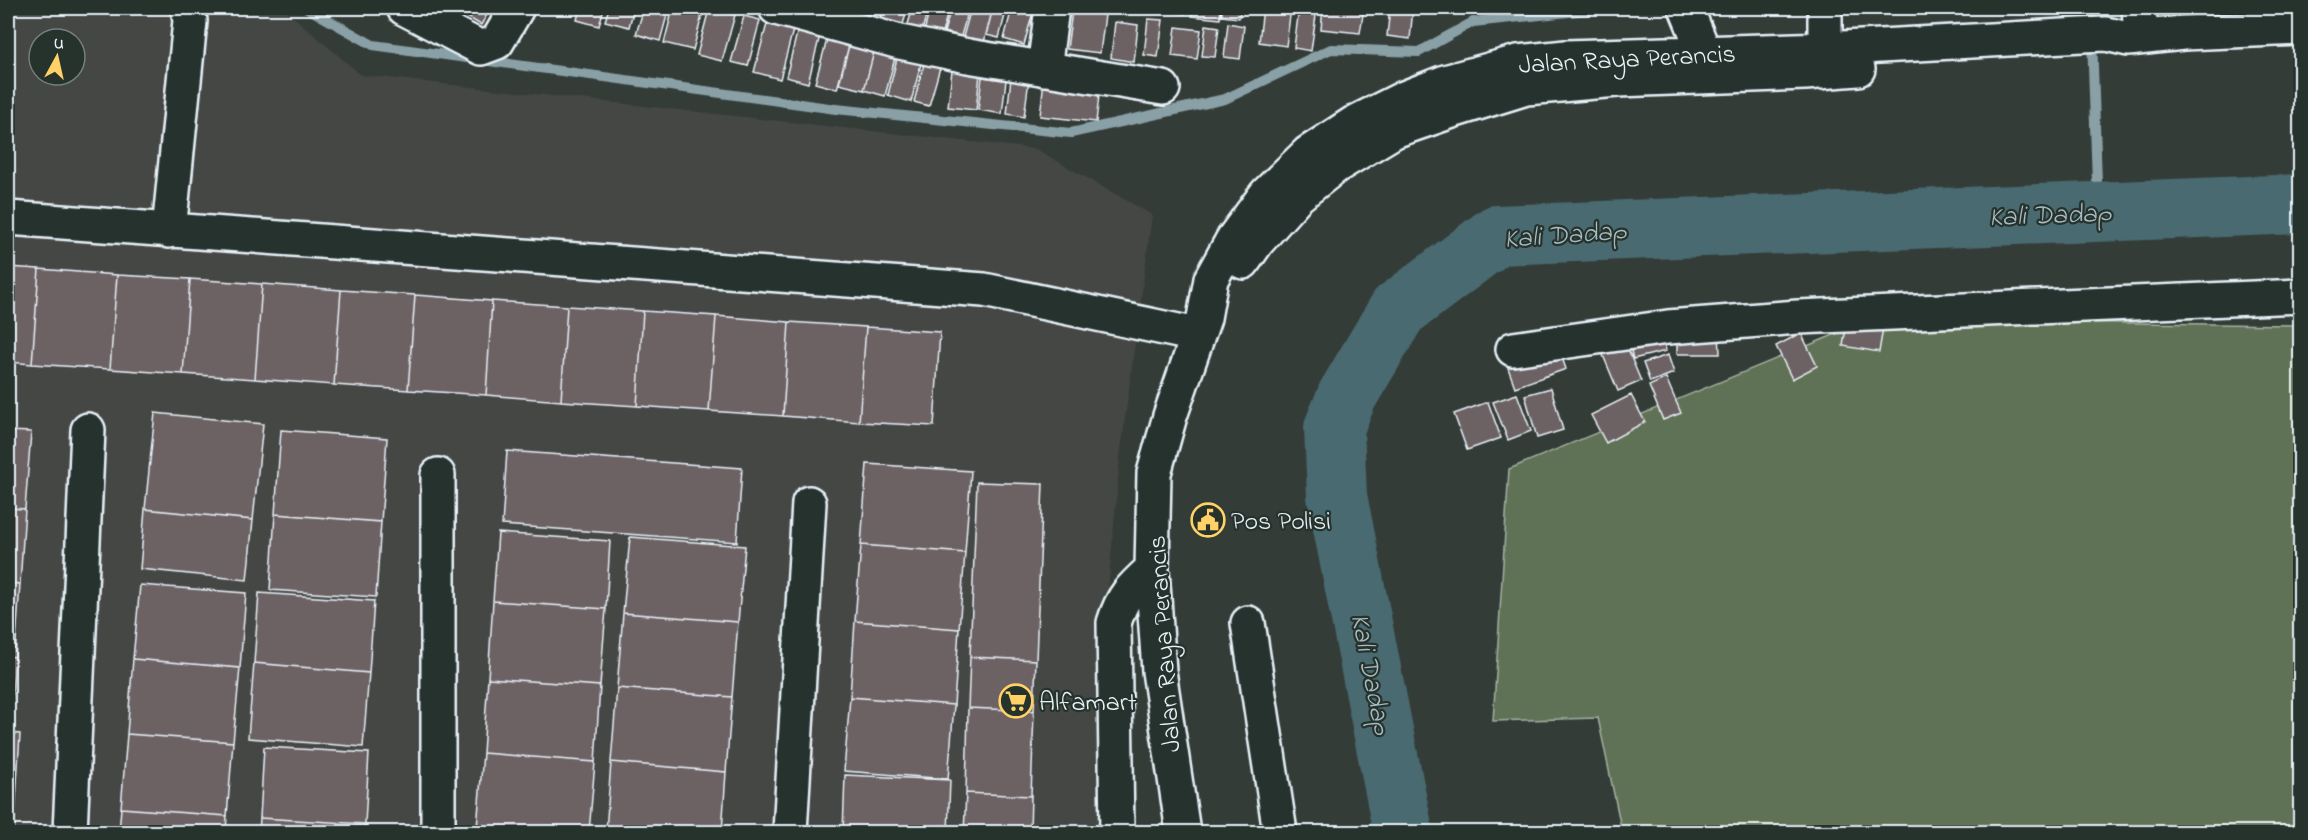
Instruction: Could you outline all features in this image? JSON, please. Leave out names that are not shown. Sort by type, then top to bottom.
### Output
[{"type":"street","points":[[169,231],[190,21],[188,8]]},
{"type":"street","points":[[404,8],[481,48],[497,42],[517,8]]},
{"type":"street","points":[[776,8],[900,42],[968,56],[1163,88]]},
{"type":"street","points":[[1044,69],[1052,8]]},
{"type":"street","points":[[1825,9],[1825,49]]},
{"type":"street","points":[[1688,11],[1704,64]]},
{"type":"street","name":"Jalan Raya Perancis","points":[[1704,64],[1805,73],[2113,36],[2182,20],[2301,28]]},
{"type":"street","name":"Jalan Raya Perancis","points":[[1183,832],[1159,671],[1152,569],[1154,473],[1170,416],[1201,326],[1257,242],[1298,197],[1336,166],[1394,131],[1526,88],[1617,80],[1704,64],[1825,49],[2113,36]]},
{"type":"street","points":[[8,218],[984,290],[1201,326]]},
{"type":"street","points":[[1513,349],[1668,327],[1798,317],[2301,296]]},
{"type":"street","points":[[70,832],[88,430]]},
{"type":"street","points":[[438,475],[438,832]]},
{"type":"street","points":[[790,832],[809,503]]},
{"type":"street","points":[[1117,832],[1114,622],[1120,602],[1129,589],[1152,569]]},
{"type":"street","points":[[1248,623],[1280,832]]},
{"type":"shaded area","points":[[8,8],[283,8],[361,75],[1036,149],[1152,215],[1120,457],[1104,635],[1129,832],[8,832]]},
{"type":"green space","points":[[1870,320],[2300,325],[2300,832],[1622,832],[1598,718],[1493,721],[1509,469]]},
{"type":"building","points":[[452,8],[491,8],[481,25]]},
{"type":"building","points":[[580,8],[604,8],[599,26],[577,20]]},
{"type":"building","points":[[609,8],[634,8],[629,27],[605,21]]},
{"type":"building","points":[[644,8],[669,8],[660,41],[636,34]]},
{"type":"building","points":[[673,8],[704,8],[693,50],[664,43]]},
{"type":"building","points":[[859,8],[883,8],[879,21],[857,15]]},
{"type":"building","points":[[884,8],[908,8],[902,27],[880,22]]},
{"type":"building","points":[[913,8],[928,8],[922,31],[907,27]]},
{"type":"building","points":[[930,8],[949,8],[941,37],[924,32]]},
{"type":"building","points":[[951,8],[969,8],[961,36],[944,32]]},
{"type":"building","points":[[971,8],[993,8],[984,42],[963,37]]},
{"type":"building","points":[[993,8],[1007,8],[999,38],[986,35]]},
{"type":"building","points":[[1012,8],[1033,12],[1024,45],[1004,39]]},
{"type":"building","points":[[1165,8],[1186,8],[1185,14],[1165,11]]},
{"type":"building","points":[[1193,8],[1221,8],[1220,19],[1192,16]]},
{"type":"building","points":[[1222,8],[1241,8],[1239,18],[1222,16]]},
{"type":"building","points":[[1263,8],[1291,8],[1286,46],[1259,42]]},
{"type":"building","points":[[1299,8],[1317,8],[1311,51],[1294,48]]},
{"type":"building","points":[[1323,8],[1364,8],[1360,33],[1321,29]]},
{"type":"building","points":[[1390,8],[1413,8],[1410,39],[1387,36]]},
{"type":"building","points":[[709,9],[735,15],[722,61],[697,55]]},
{"type":"building","points":[[1072,11],[1105,15],[1100,53],[1067,49]]},
{"type":"building","points":[[744,16],[760,20],[748,66],[731,62]]},
{"type":"building","points":[[1148,19],[1163,20],[1158,57],[1144,55]]},
{"type":"building","points":[[1115,22],[1138,25],[1134,62],[1111,58]]},
{"type":"building","points":[[1228,23],[1244,26],[1240,59],[1224,57]]},
{"type":"building","points":[[767,24],[793,30],[780,79],[754,72]]},
{"type":"building","points":[[1206,25],[1219,27],[1215,57],[1202,56]]},
{"type":"building","points":[[1176,27],[1201,30],[1197,59],[1172,56]]},
{"type":"building","points":[[798,29],[820,35],[808,83],[786,77]]},
{"type":"building","points":[[828,36],[850,42],[837,89],[815,83]]},
{"type":"building","points":[[850,42],[875,48],[864,90],[839,84]]},
{"type":"building","points":[[875,48],[896,54],[885,96],[864,90]]},
{"type":"building","points":[[898,54],[922,60],[911,102],[888,95]]},
{"type":"building","points":[[925,60],[941,64],[929,106],[914,102]]},
{"type":"building","points":[[952,70],[980,74],[976,110],[948,107]]},
{"type":"building","points":[[982,77],[1006,80],[1002,114],[978,110]]},
{"type":"building","points":[[1011,78],[1029,80],[1024,117],[1007,114]]},
{"type":"building","points":[[1044,80],[1100,87],[1096,122],[1040,116]]},
{"type":"building","points":[[8,267],[39,269],[32,364],[8,362]]},
{"type":"building","points":[[39,269],[117,275],[110,369],[32,364]]},
{"type":"building","points":[[117,275],[190,279],[183,374],[110,369]]},
{"type":"building","points":[[190,279],[262,284],[255,379],[183,374]]},
{"type":"building","points":[[262,284],[341,290],[334,385],[255,379]]},
{"type":"building","points":[[341,290],[415,295],[408,390],[334,385]]},
{"type":"building","points":[[415,295],[492,301],[486,395],[408,390]]},
{"type":"building","points":[[492,301],[567,306],[561,401],[486,395]]},
{"type":"building","points":[[567,306],[643,311],[637,406],[561,401]]},
{"type":"building","points":[[643,311],[716,316],[709,411],[637,406]]},
{"type":"building","points":[[716,316],[789,322],[783,416],[709,411]]},
{"type":"building","points":[[789,322],[866,327],[859,422],[783,416]]},
{"type":"building","points":[[1847,322],[1883,328],[1879,352],[1843,346]]},
{"type":"building","points":[[866,327],[940,332],[934,426],[859,422]]},
{"type":"building","points":[[1661,331],[1666,351],[1633,359],[1628,339]]},
{"type":"building","points":[[1677,331],[1719,331],[1720,354],[1677,354]]},
{"type":"building","points":[[1801,333],[1817,366],[1792,379],[1776,346]]},
{"type":"building","points":[[1623,338],[1641,381],[1618,391],[1600,348]]},
{"type":"building","points":[[1559,349],[1566,369],[1515,387],[1508,368]]},
{"type":"building","points":[[1668,355],[1674,373],[1650,382],[1643,363]]},
{"type":"building","points":[[1666,378],[1681,413],[1663,420],[1649,386]]},
{"type":"building","points":[[1551,388],[1563,430],[1537,438],[1525,395]]},
{"type":"building","points":[[1517,394],[1531,431],[1508,440],[1493,402]]},
{"type":"building","points":[[1631,395],[1645,422],[1606,443],[1591,415]]},
{"type":"building","points":[[1488,402],[1501,438],[1467,450],[1454,414]]},
{"type":"building","points":[[155,413],[263,424],[253,520],[145,509]]},
{"type":"building","points":[[281,430],[387,438],[381,522],[275,514]]},
{"type":"building","points":[[8,431],[31,432],[25,509],[8,508]]},
{"type":"building","points":[[507,451],[742,468],[737,542],[502,525]]},
{"type":"building","points":[[867,464],[971,471],[965,553],[861,545]]},
{"type":"building","points":[[977,482],[1043,484],[1036,660],[970,657]]},
{"type":"building","points":[[8,508],[25,509],[20,584],[8,583]]},
{"type":"building","points":[[145,509],[253,520],[247,580],[140,569]]},
{"type":"building","points":[[275,514],[381,522],[376,597],[270,590]]},
{"type":"building","points":[[498,533],[610,541],[606,609],[493,601]]},
{"type":"building","points":[[630,537],[745,546],[738,622],[623,613]]},
{"type":"building","points":[[861,545],[965,553],[959,629],[855,621]]},
{"type":"building","points":[[8,583],[20,584],[15,657],[8,656]]},
{"type":"building","points":[[140,585],[246,593],[240,668],[133,659]]},
{"type":"building","points":[[259,593],[374,601],[369,673],[254,663]]},
{"type":"building","points":[[493,601],[606,609],[600,686],[488,678]]},
{"type":"building","points":[[623,613],[738,622],[732,697],[617,688]]},
{"type":"building","points":[[855,621],[959,629],[954,705],[850,697]]},
{"type":"building","points":[[8,656],[15,657],[10,730],[8,730]]},
{"type":"building","points":[[970,657],[1036,660],[1034,711],[968,708]]},
{"type":"building","points":[[133,659],[240,668],[233,742],[127,734]]},
{"type":"building","points":[[254,663],[369,673],[363,747],[248,738]]},
{"type":"building","points":[[488,678],[600,686],[595,762],[483,753]]},
{"type":"building","points":[[617,688],[732,697],[726,772],[611,762]]},
{"type":"building","points":[[850,697],[954,705],[948,779],[844,771]]},
{"type":"building","points":[[968,708],[1034,711],[1031,796],[966,793]]},
{"type":"building","points":[[8,733],[20,734],[14,832],[8,832]]},
{"type":"building","points":[[127,734],[233,742],[227,816],[121,808]]},
{"type":"building","points":[[264,747],[369,753],[365,824],[260,818]]},
{"type":"building","points":[[483,753],[595,762],[589,832],[536,832],[477,828]]},
{"type":"building","points":[[611,762],[726,772],[722,832],[606,832]]},
{"type":"building","points":[[845,775],[950,780],[948,832],[843,832]]},
{"type":"building","points":[[966,793],[1031,796],[1030,832],[964,832]]},
{"type":"building","points":[[121,808],[227,816],[226,832],[119,832]]},
{"type":"building","points":[[260,818],[365,824],[365,832],[259,832]]},
{"type":"building","points":[[477,828],[536,832],[476,832]]},
{"type":"waterway","points":[[307,8],[373,45],[836,109],[1071,133],[1225,99],[1331,49],[1419,52],[1473,22],[1607,8]]},
{"type":"waterway","points":[[2091,8],[2098,212]]},
{"type":"waterway","name":"Kali Dadap","points":[[1403,832],[1337,496],[1334,428],[1347,396],[1398,310],[1497,235],[2300,204]]},
{"type":"place","name":"Pos Polisi","points":[[1208,520]]},
{"type":"place","name":"Alfamart","points":[[1016,701]]}]
